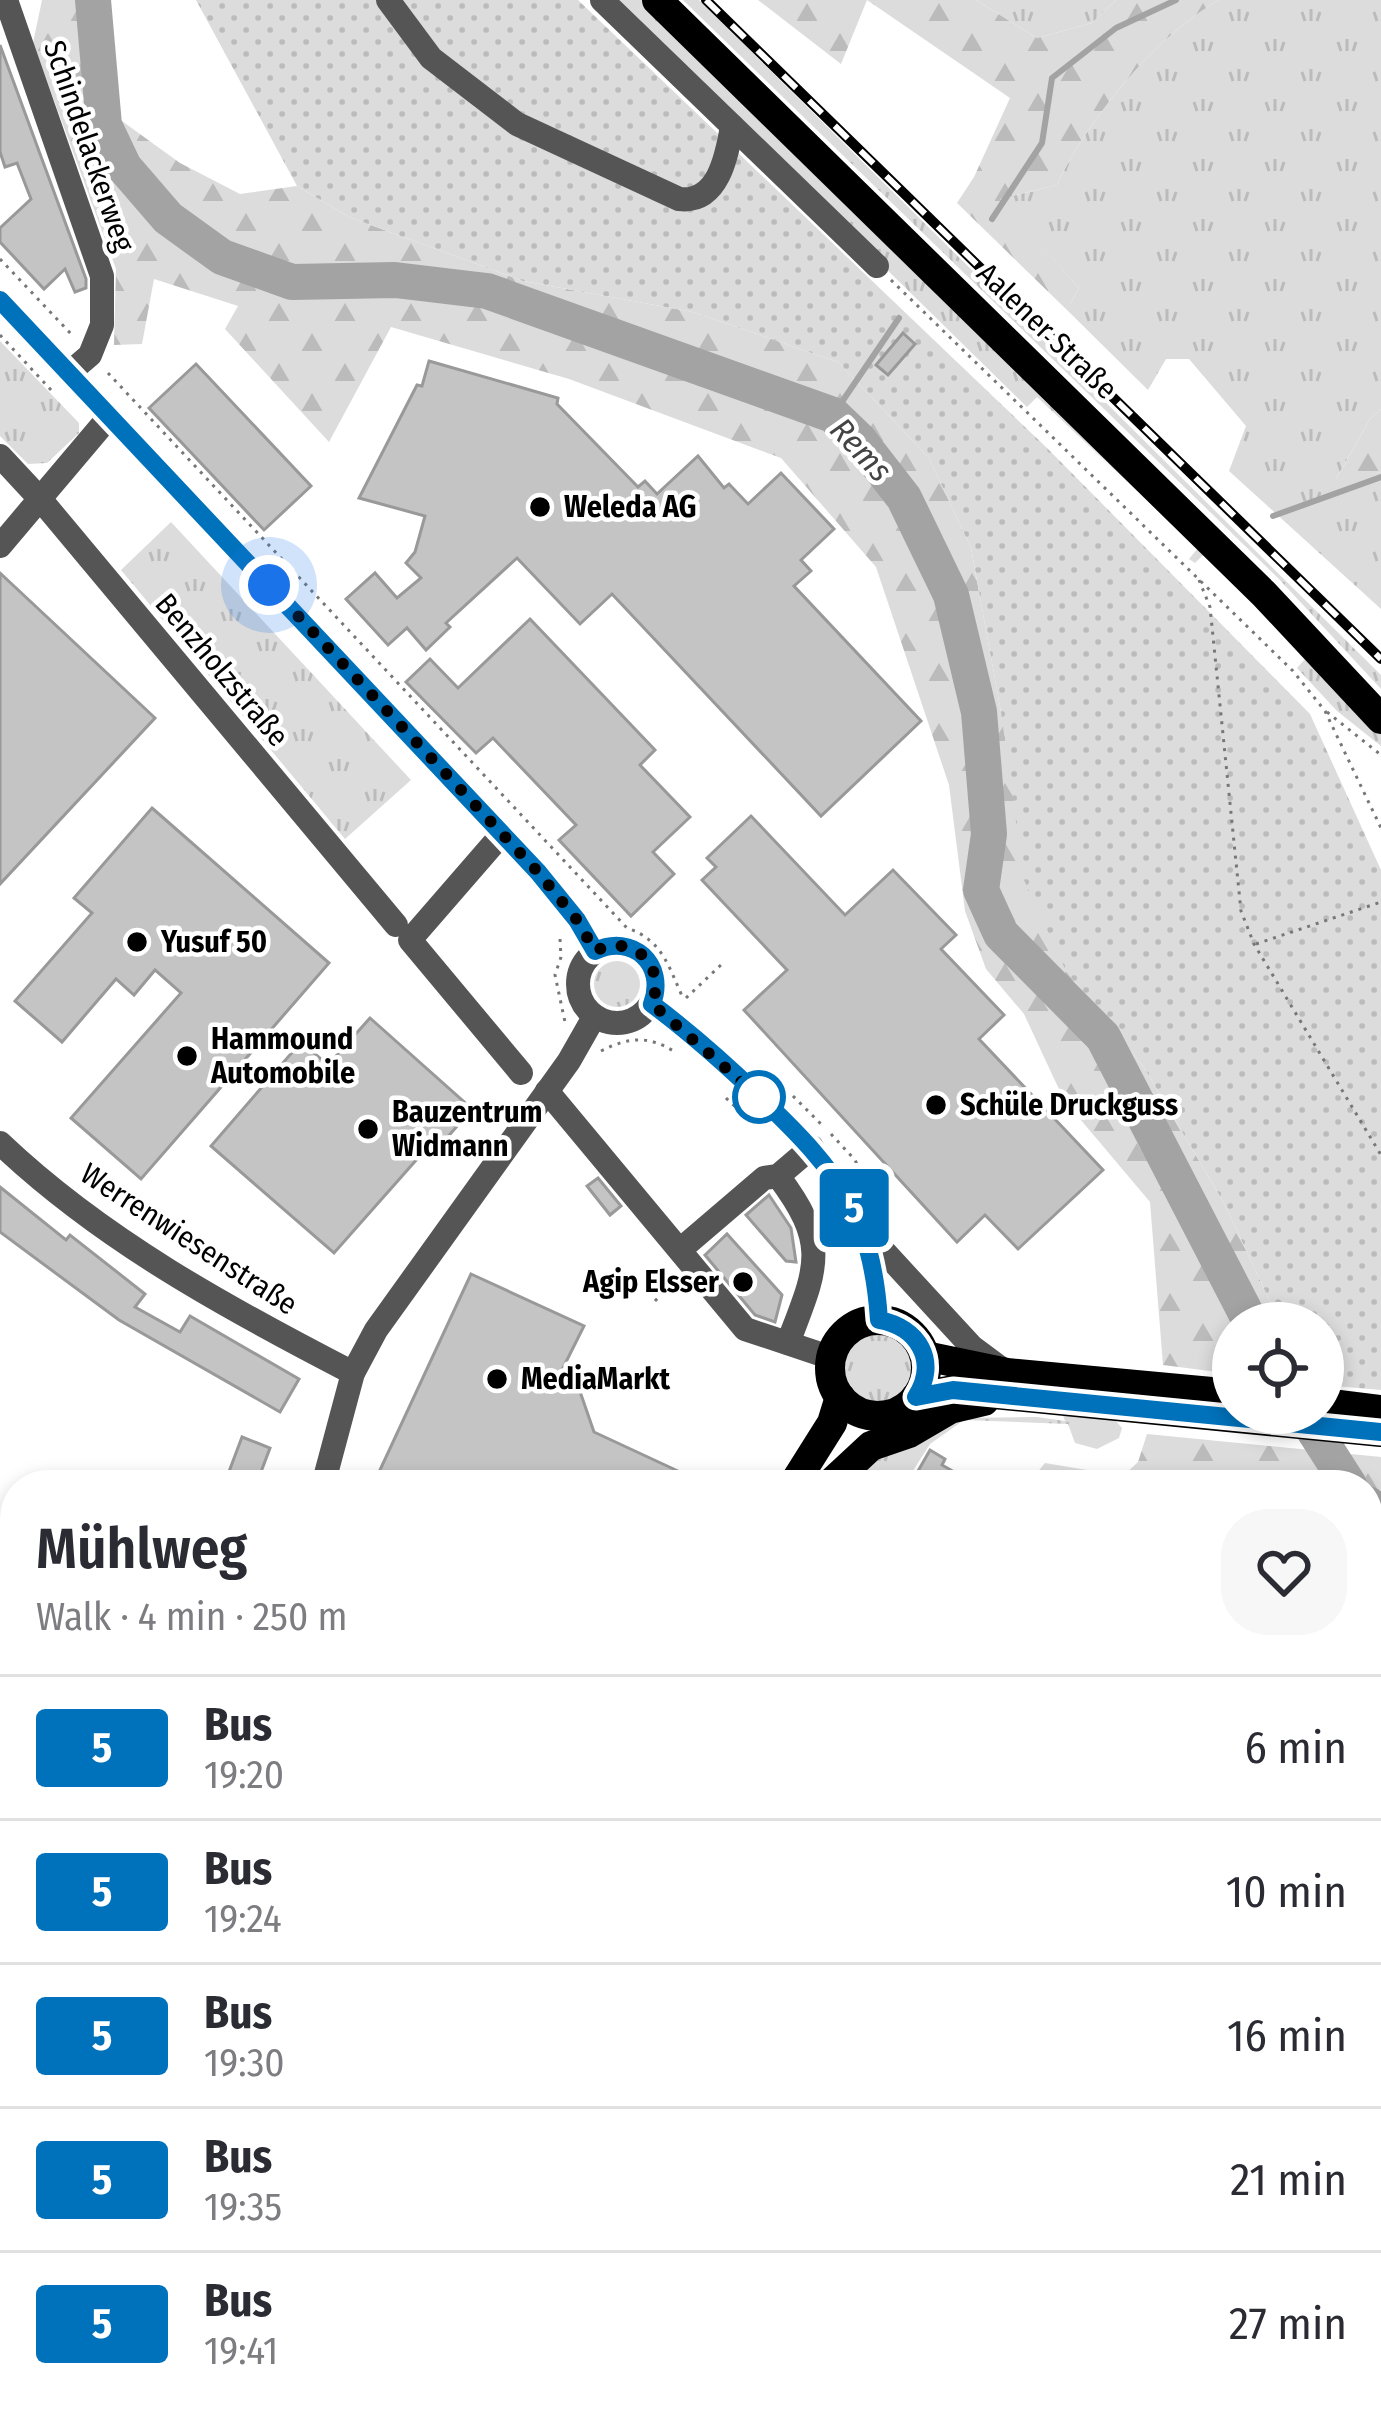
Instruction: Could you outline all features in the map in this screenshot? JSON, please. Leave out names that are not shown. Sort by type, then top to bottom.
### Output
[{"type":"main road","name":"Aalener Straße","points":[[657,0],[1264,595],[1381,719]]},
{"type":"main road","points":[[916,1397],[926,1378],[925,1355],[908,1330],[879,1320],[844,1335],[832,1358],[834,1385],[853,1406],[893,1414],[916,1397],[1008,1384],[1212,1399]]},
{"type":"main road","points":[[925,1355],[1008,1384]]},
{"type":"main road","points":[[845,1470],[871,1446],[909,1433],[1008,1384]]},
{"type":"main road","points":[[802,1470],[832,1423],[853,1406]]},
{"type":"main road","points":[[826,1470],[848,1433],[853,1406]]},
{"type":"street","name":"Schindelackerweg","points":[[3,0],[103,276],[102,325],[90,355]]},
{"type":"street","points":[[388,0],[431,58],[517,124],[679,199],[699,197],[712,187],[728,153],[732,126]]},
{"type":"street","points":[[602,0],[877,266]]},
{"type":"street","points":[[0,300],[502,833],[577,920],[595,951]]},
{"type":"street","points":[[69,373],[90,355]]},
{"type":"street","points":[[0,546],[109,417]]},
{"type":"street","name":"Benzholzstraße","points":[[0,457],[397,925]]},
{"type":"street","points":[[502,833],[410,940],[521,1073]]},
{"type":"street","points":[[625,945],[644,955],[655,973],[652,1004],[632,1021],[619,1024],[594,1017],[585,1008],[577,984],[579,971],[595,951],[625,945]]},
{"type":"street","points":[[652,1004],[713,1053],[812,1147],[830,1168],[862,1227],[1008,1384]]},
{"type":"street","points":[[327,1470],[353,1373],[376,1330],[581,1043],[594,1017]]},
{"type":"street","points":[[547,1091],[745,1329],[832,1358]]},
{"type":"street","name":"Werrenwiesenstraße","points":[[0,1143],[143,1253],[206,1294],[353,1373]]},
{"type":"street","points":[[685,1257],[764,1178],[778,1176],[812,1147]]},
{"type":"street","points":[[778,1176],[806,1219],[817,1267],[788,1343]]},
{"type":"street","points":[[862,1227],[878,1292],[879,1320]]},
{"type":"path","points":[[0,259],[627,928],[653,941],[684,999],[723,964]]},
{"type":"path","points":[[877,266],[1293,670],[1325,711],[1381,828]]},
{"type":"path","points":[[1198,579],[1210,607],[1241,911],[1254,944],[1381,1155]]},
{"type":"path","points":[[1325,711],[1381,755]]},
{"type":"path","points":[[1254,944],[1381,902]]},
{"type":"path","points":[[558,933],[562,942],[555,975],[564,1010],[563,1033]]},
{"type":"path","points":[[599,1054],[624,1042],[658,1041]]},
{"type":"path","points":[[655,1300],[685,1257]]},
{"type":"green space","points":[[42,0],[101,0],[97,68],[115,116],[180,163],[240,194],[297,186],[349,217],[523,281],[693,312],[838,362],[929,458],[971,548],[1001,712],[1066,971],[1145,1069],[1224,1203],[1270,1302],[1212,1302],[1212,1371],[1163,1365],[1150,1202],[1064,1100],[1024,1014],[986,969],[965,911],[949,785],[876,567],[781,458],[569,379],[391,327],[329,442],[225,329],[238,306],[154,279],[142,344],[114,345],[116,269],[33,43]]},
{"type":"green space","points":[[196,0],[578,0],[1047,448],[1310,714],[1381,870],[1381,1390],[1344,1387],[1344,1302],[1270,1302],[1224,1203],[1145,1069],[1066,971],[1024,880],[1001,712],[971,548],[929,458],[838,362],[693,312],[523,281],[349,217],[297,186]]},
{"type":"green space","points":[[612,0],[644,0],[1330,675],[1381,734],[1381,746],[1337,711],[1297,668],[1306,658],[1204,554],[1195,563],[1189,559],[1198,548],[1037,397],[1027,407]]},
{"type":"green space","points":[[683,0],[699,0],[1381,675],[1381,689],[1278,578]]},
{"type":"green space","points":[[758,0],[867,0],[841,64]]},
{"type":"green space","points":[[867,0],[976,0],[1037,38],[1092,23],[1116,0],[1219,0],[1171,35],[1126,82],[1086,133],[1057,185],[1000,199],[1079,288],[1067,310],[957,203],[1010,98]]},
{"type":"green space","points":[[976,0],[1116,0],[1092,23],[1037,38]]},
{"type":"green space","points":[[1219,0],[1381,0],[1381,409],[1370,419],[1336,479],[1381,472],[1381,609],[1229,471],[1246,426],[1189,359],[1166,359],[1148,390],[1067,310],[1079,288],[999,199],[1057,185],[1086,133],[1126,82],[1171,35]]},
{"type":"green space","points":[[0,341],[79,423],[79,433],[47,463],[28,464],[0,436]]},
{"type":"green space","points":[[1381,409],[1381,472],[1335,481],[1370,419]]},
{"type":"green space","points":[[171,522],[411,780],[345,839],[121,570]]},
{"type":"green space","points":[[617,961],[634,967],[640,984],[634,1001],[617,1007],[600,1001],[594,984],[600,967]]},
{"type":"green space","points":[[876,1332],[902,1342],[912,1368],[902,1394],[876,1404],[850,1394],[840,1368],[850,1342]]},
{"type":"green space","points":[[1063,1415],[1115,1420],[1122,1428],[1119,1438],[1097,1449],[1075,1443],[1068,1424],[964,1420],[930,1444],[914,1470],[862,1470],[959,1418],[1065,1421]]},
{"type":"green space","points":[[1147,1434],[1381,1457],[1381,1470],[1129,1470],[1138,1462]]},
{"type":"green space","points":[[1045,1463],[1087,1470],[1039,1470]]},
{"type":"building","points":[[0,45],[86,279],[86,288],[75,292],[65,269],[44,289],[0,242],[0,228],[31,199],[17,163],[5,167],[0,152]]},
{"type":"building","points":[[903,333],[915,344],[888,375],[876,365]]},
{"type":"building","points":[[429,361],[558,398],[557,404],[638,487],[645,481],[657,494],[698,456],[724,488],[729,484],[748,504],[781,473],[834,529],[801,560],[811,571],[794,586],[921,721],[821,816],[612,594],[580,624],[517,558],[446,623],[450,627],[426,650],[407,628],[388,645],[346,599],[375,573],[397,598],[421,578],[406,563],[415,552],[425,516],[359,498],[417,385],[422,386]]},
{"type":"building","points":[[196,364],[311,486],[264,530],[149,408]]},
{"type":"building","points":[[0,573],[155,718],[0,884]]},
{"type":"building","points":[[530,619],[655,750],[640,765],[690,817],[653,852],[674,874],[631,916],[559,840],[576,825],[493,738],[476,753],[406,682],[430,659],[458,688]]},
{"type":"building","points":[[152,808],[329,963],[141,1179],[71,1118],[181,993],[155,970],[134,995],[116,979],[62,1042],[15,1001],[92,913],[74,898]]},
{"type":"building","name":"Schüle Druckguss","points":[[751,816],[845,915],[893,870],[956,935],[941,949],[1004,1015],[979,1039],[1103,1170],[1018,1249],[985,1215],[957,1242],[744,1010],[787,970],[702,880],[716,867],[707,858]]},
{"type":"building","name":"Bauzentrum Widmann","points":[[370,1018],[472,1109],[432,1155],[426,1149],[334,1253],[211,1146],[301,1042],[328,1065]]},
{"type":"building","points":[[598,1178],[621,1206],[610,1215],[587,1186]]},
{"type":"building","points":[[0,1187],[145,1294],[135,1307],[180,1332],[190,1316],[299,1379],[280,1412],[119,1320],[0,1232]]},
{"type":"building","points":[[769,1195],[791,1228],[796,1262],[786,1261],[746,1215]]},
{"type":"building","name":"Agip Elsser","points":[[727,1234],[782,1295],[775,1322],[755,1315],[705,1255]]},
{"type":"building","points":[[471,1274],[584,1326],[551,1392],[577,1383],[594,1432],[676,1470],[380,1470]]},
{"type":"building","points":[[242,1437],[270,1448],[262,1470],[230,1470]]},
{"type":"building","points":[[930,1450],[945,1459],[942,1465],[951,1470],[919,1470]]},
{"type":"waterway","name":"Rems","points":[[93,0],[104,125],[124,167],[168,218],[222,257],[292,282],[395,280],[487,291],[833,415],[859,440],[904,498],[951,595],[979,712],[989,834],[981,890],[1001,934],[1103,1037],[1240,1302]]},
{"type":"waterway","points":[[992,219],[1042,143],[1052,78],[1116,28],[1176,0]]},
{"type":"waterway","points":[[833,415],[899,318]]},
{"type":"waterway","points":[[1273,516],[1381,477]]},
{"type":"waterway","name":"Rems","points":[[1316,1434],[1339,1470]]},
{"type":"railway","points":[[706,0],[1381,659]]},
{"type":"bus line","name":"5","points":[[0,300],[538,872],[595,951],[625,945],[644,955],[655,973],[652,1004],[736,1074],[830,1168],[862,1227],[878,1292],[879,1320],[908,1330],[925,1355],[926,1378],[916,1397],[953,1390],[1381,1432]]},
{"type":"place","name":"Weleda AG","points":[[540,507]]},
{"type":"place","name":"Yusuf 50","points":[[137,942]]},
{"type":"place","name":"Hammound Automobile","points":[[187,1056]]},
{"type":"place","name":"Schüle Druckguss","points":[[936,1105]]},
{"type":"place","name":"Bauzentrum Widmann","points":[[368,1129]]},
{"type":"place","name":"Agip Elsser","points":[[743,1282]]},
{"type":"place","name":"MediaMarkt","points":[[497,1379]]},
{"type":"route","points":[[269,585],[538,872],[595,951],[625,945],[644,955],[655,973],[652,1004],[759,1097]]}]
